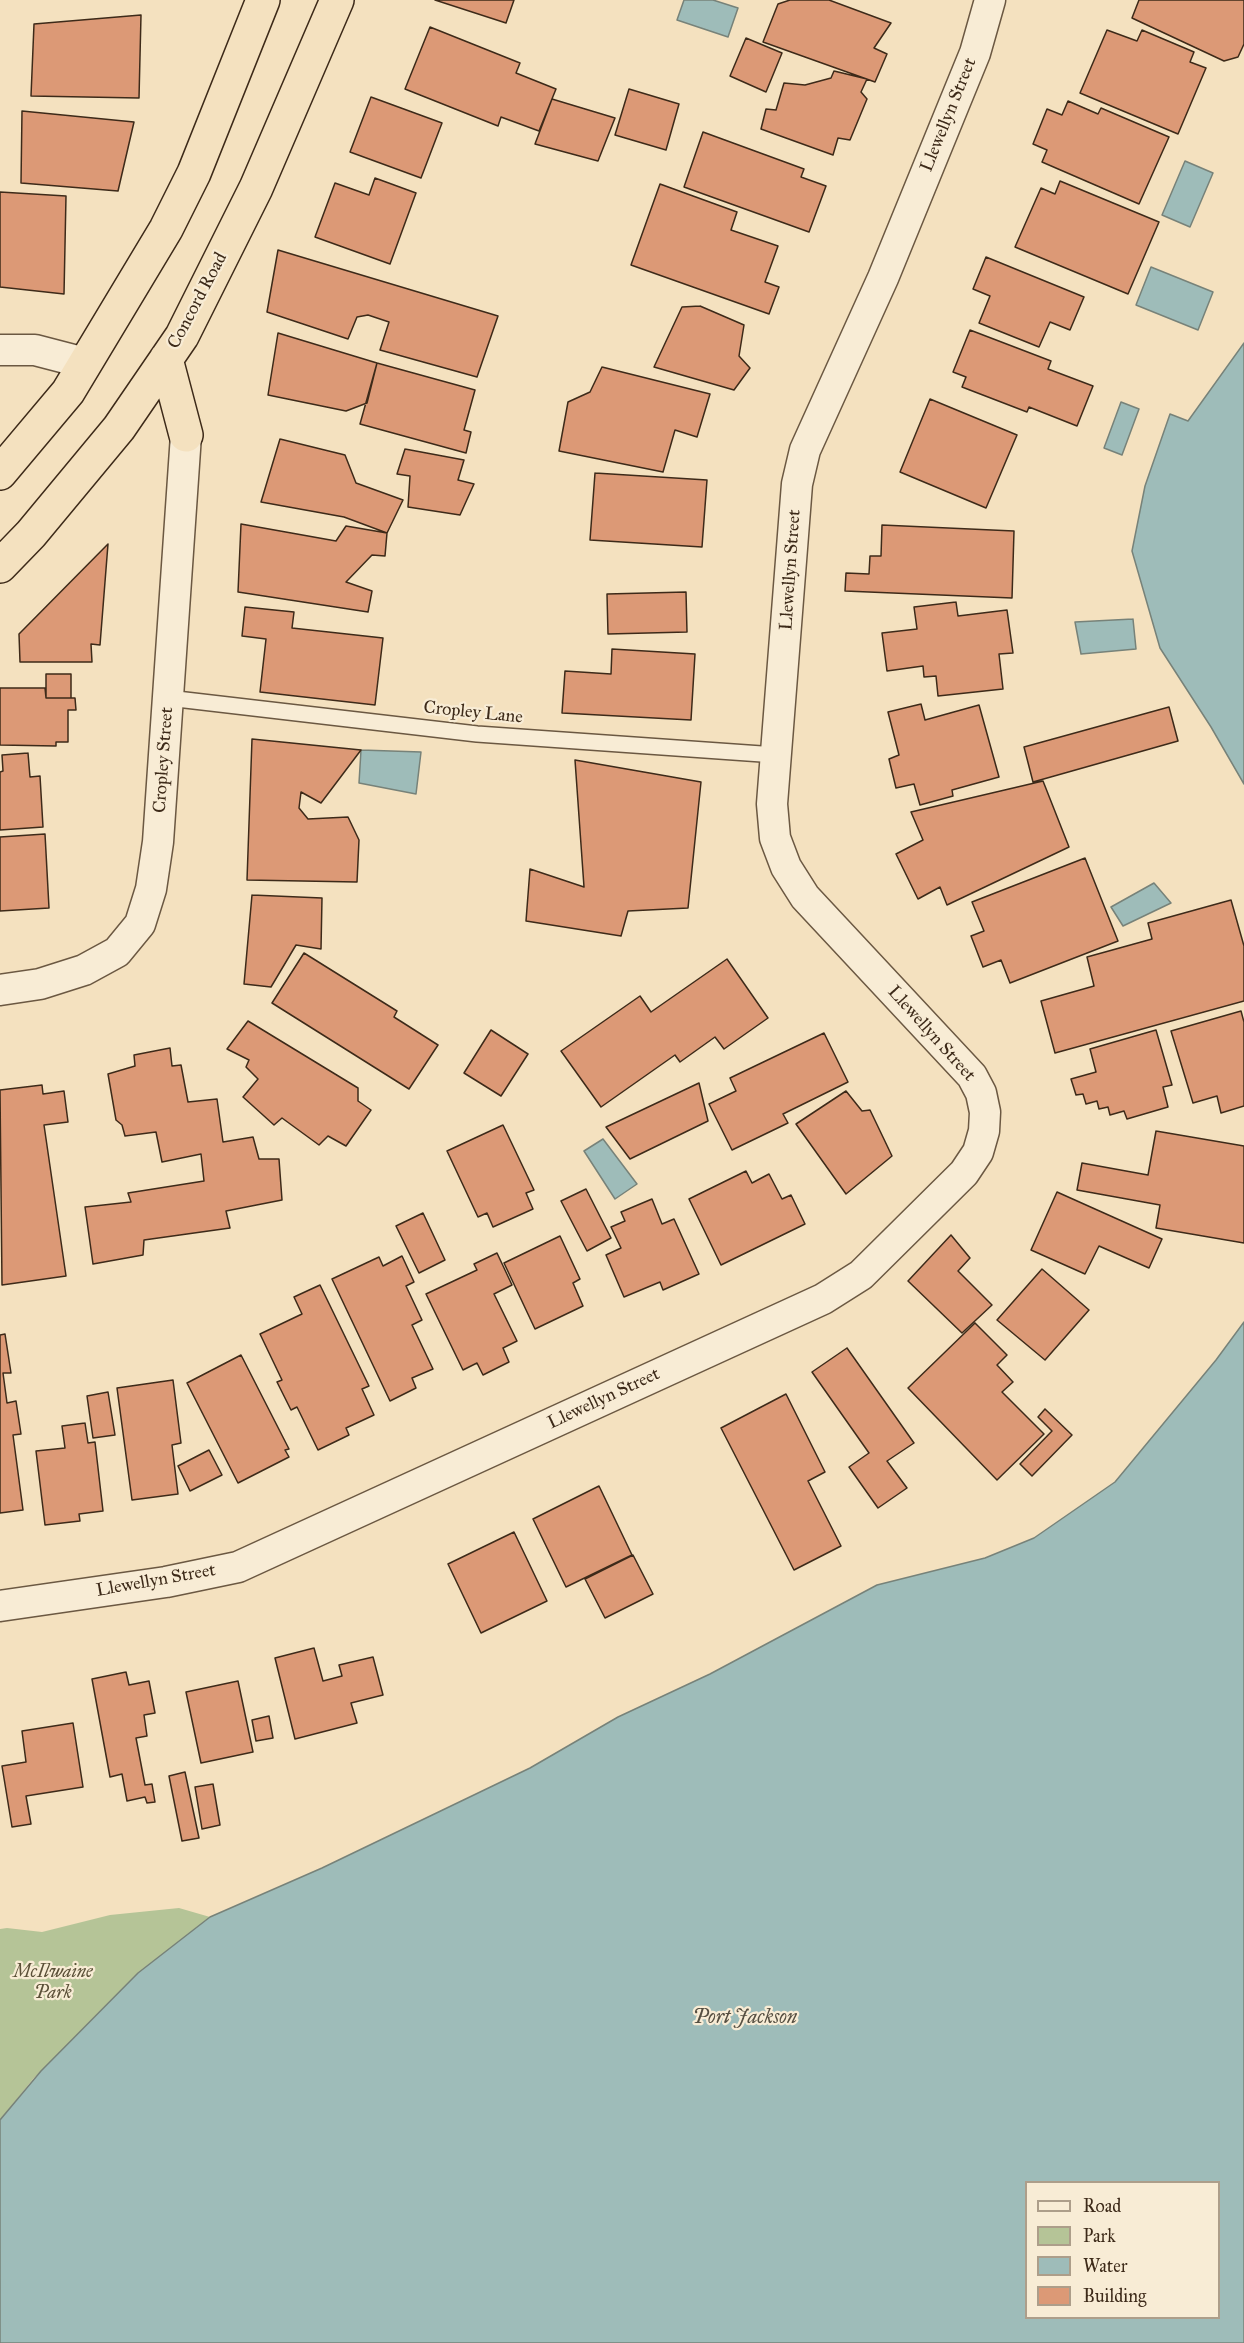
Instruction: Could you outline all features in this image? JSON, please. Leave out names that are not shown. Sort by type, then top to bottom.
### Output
[{"type":"highway","points":[[0,473],[68,392],[166,229],[194,173],[263,0]]},
{"type":"highway","name":"Concord Road","points":[[0,566],[32,534],[119,428],[182,336],[256,188],[337,0]]},
{"type":"highway","points":[[166,360],[186,435]]},
{"type":"street","name":"Llewellyn Street","points":[[0,1606],[166,1582],[238,1567],[823,1299],[861,1275],[964,1173],[978,1152],[986,1112],[981,1093],[972,1076],[805,897],[786,867],[775,838],[772,804],[797,484],[805,450],[883,278],[975,53],[990,0]]},
{"type":"street","points":[[0,350],[35,351],[85,363]]},
{"type":"street","name":"Cropley Street","points":[[0,990],[40,984],[84,970],[117,952],[140,924],[151,889],[158,842],[186,435]]},
{"type":"lane","name":"Cropley Lane","points":[[168,698],[477,734],[776,755]]},
{"type":"green space","name":"McIlwaine Park","points":[[179,1908],[210,1917],[138,1973],[33,2079],[0,2120],[0,1929],[42,1932],[110,1915]]},
{"type":"water","points":[[684,0],[713,0],[738,8],[728,37],[677,20]]},
{"type":"water","points":[[1185,161],[1213,173],[1190,227],[1162,215]]},
{"type":"water","points":[[1151,267],[1213,292],[1198,330],[1136,305]]},
{"type":"water","points":[[1244,343],[1244,784],[1211,727],[1160,648],[1132,551],[1145,486],[1170,414],[1188,421]]},
{"type":"water","points":[[1121,402],[1139,409],[1122,455],[1104,448]]},
{"type":"water","points":[[1133,619],[1136,649],[1081,654],[1075,622]]},
{"type":"water","points":[[361,750],[421,752],[416,794],[359,783]]},
{"type":"water","points":[[1154,883],[1171,903],[1123,926],[1111,907]]},
{"type":"water","points":[[603,1139],[637,1184],[615,1199],[584,1151]]},
{"type":"water","name":"Port Jackson","points":[[1244,1322],[1244,2343],[0,2343],[0,2120],[41,2071],[138,1973],[210,1917],[322,1868],[530,1768],[618,1717],[710,1674],[877,1585],[985,1558],[1034,1538],[1115,1482],[1216,1360]]},
{"type":"building","points":[[435,0],[514,0],[506,23]]},
{"type":"building","points":[[790,0],[829,0],[891,23],[874,48],[887,54],[875,82],[763,42],[778,4]]},
{"type":"building","points":[[1139,0],[1244,0],[1244,44],[1238,57],[1224,61],[1132,18]]},
{"type":"building","points":[[141,15],[139,98],[31,96],[34,24]]},
{"type":"building","points":[[430,27],[520,63],[516,73],[556,89],[539,131],[501,117],[498,126],[405,89]]},
{"type":"building","points":[[1107,30],[1137,41],[1142,30],[1194,52],[1190,62],[1206,68],[1178,134],[1080,93]]},
{"type":"building","points":[[746,38],[782,53],[766,92],[730,76]]},
{"type":"building","points":[[834,71],[867,79],[861,92],[867,99],[850,140],[838,138],[833,155],[761,129],[766,109],[776,110],[784,83],[805,85],[831,78]]},
{"type":"building","points":[[629,89],[679,104],[666,150],[615,135]]},
{"type":"building","points":[[371,97],[442,123],[421,178],[350,152]]},
{"type":"building","points":[[552,99],[615,118],[598,161],[535,144]]},
{"type":"building","points":[[1068,101],[1098,114],[1101,108],[1169,137],[1139,204],[1042,162],[1047,150],[1033,144],[1047,109],[1062,115]]},
{"type":"building","points":[[22,111],[134,122],[118,191],[21,183]]},
{"type":"building","points":[[703,132],[804,169],[801,177],[826,186],[809,232],[684,187]]},
{"type":"building","points":[[375,178],[416,193],[390,264],[315,237],[335,183],[369,195]]},
{"type":"building","points":[[1060,181],[1159,222],[1128,294],[1015,247],[1041,188],[1055,194]]},
{"type":"building","points":[[660,184],[737,212],[731,230],[778,246],[765,282],[779,287],[769,314],[631,265]]},
{"type":"building","points":[[0,192],[66,196],[64,294],[0,287]]},
{"type":"building","points":[[278,250],[498,316],[477,377],[380,350],[389,322],[368,315],[357,317],[348,339],[267,312]]},
{"type":"building","points":[[986,257],[1084,297],[1070,330],[1050,322],[1039,347],[979,323],[990,296],[973,289]]},
{"type":"building","points":[[700,306],[744,325],[739,356],[750,368],[734,390],[654,367],[682,307]]},
{"type":"building","points":[[970,330],[1051,361],[1048,369],[1093,386],[1077,426],[1029,407],[1027,412],[962,387],[966,377],[953,372]]},
{"type":"building","points":[[278,333],[377,363],[367,403],[346,411],[268,395]]},
{"type":"building","points":[[377,363],[475,390],[464,430],[471,432],[466,453],[360,424]]},
{"type":"building","points":[[602,367],[710,394],[697,437],[675,430],[663,472],[559,451],[568,402],[590,392]]},
{"type":"building","points":[[930,399],[1017,435],[986,508],[900,472]]},
{"type":"building","points":[[280,439],[345,455],[356,483],[403,500],[387,533],[344,517],[261,502]]},
{"type":"building","points":[[405,449],[464,460],[458,480],[474,484],[460,515],[408,507],[410,476],[397,474]]},
{"type":"building","points":[[595,473],[707,480],[702,547],[590,540]]},
{"type":"building","points":[[241,524],[336,541],[346,526],[387,533],[385,556],[372,555],[346,582],[372,591],[368,612],[238,592]]},
{"type":"building","points":[[882,525],[1014,531],[1012,598],[845,591],[846,573],[869,574],[870,556],[881,556]]},
{"type":"building","points":[[108,544],[100,645],[91,644],[92,662],[20,662],[19,634]]},
{"type":"building","points":[[686,592],[687,632],[608,634],[607,594]]},
{"type":"building","points":[[956,602],[958,616],[1007,610],[1013,653],[999,654],[1003,689],[938,696],[936,676],[924,677],[923,666],[887,671],[882,633],[917,629],[914,607]]},
{"type":"building","points":[[245,607],[294,612],[292,628],[383,638],[375,705],[260,692],[266,639],[242,636]]},
{"type":"building","points":[[612,649],[695,654],[691,720],[562,713],[565,671],[611,674]]},
{"type":"building","points":[[46,674],[71,674],[71,698],[46,698]]},
{"type":"building","points":[[0,688],[45,688],[46,698],[75,698],[76,710],[68,710],[68,742],[56,742],[56,746],[0,745]]},
{"type":"building","points":[[921,704],[925,720],[979,705],[999,777],[952,790],[953,796],[920,805],[914,784],[896,788],[889,759],[899,755],[888,712]]},
{"type":"building","points":[[1169,707],[1178,741],[1033,782],[1024,747]]},
{"type":"building","points":[[252,739],[361,750],[321,803],[301,792],[299,808],[308,819],[348,817],[359,840],[357,882],[247,880]]},
{"type":"building","points":[[28,753],[30,777],[40,776],[43,827],[0,830],[2,755]]},
{"type":"building","points":[[575,760],[701,782],[688,908],[628,911],[621,936],[526,921],[530,869],[584,887]]},
{"type":"building","points":[[1043,781],[1069,847],[947,905],[940,887],[918,899],[896,854],[923,840],[911,812]]},
{"type":"building","points":[[45,834],[49,908],[0,911],[0,837]]},
{"type":"building","points":[[1085,858],[1118,941],[1010,983],[1001,960],[983,967],[971,936],[984,931],[972,902]]},
{"type":"building","points":[[252,895],[322,898],[321,949],[296,945],[271,987],[244,984]]},
{"type":"building","points":[[1231,900],[1244,946],[1244,1001],[1055,1053],[1041,1001],[1094,986],[1087,957],[1152,939],[1148,923]]},
{"type":"building","points":[[304,953],[397,1011],[394,1017],[438,1045],[409,1089],[272,1003]]},
{"type":"building","points":[[727,959],[768,1018],[724,1049],[715,1037],[680,1062],[675,1055],[601,1107],[561,1051],[640,996],[651,1012]]},
{"type":"building","points":[[1241,1011],[1244,1022],[1244,1106],[1221,1113],[1217,1096],[1193,1103],[1171,1031]]},
{"type":"building","points":[[248,1021],[358,1088],[358,1101],[371,1110],[346,1146],[328,1136],[319,1145],[282,1118],[274,1125],[243,1097],[258,1079],[246,1067],[249,1060],[227,1049]]},
{"type":"building","points":[[491,1030],[528,1054],[501,1096],[464,1073]]},
{"type":"building","points":[[1156,1030],[1172,1085],[1163,1087],[1168,1107],[1127,1119],[1124,1111],[1110,1115],[1108,1107],[1099,1109],[1097,1101],[1086,1104],[1083,1094],[1076,1095],[1071,1079],[1096,1072],[1090,1049]]},
{"type":"building","points":[[824,1033],[848,1082],[783,1114],[788,1123],[732,1150],[709,1104],[736,1091],[730,1078]]},
{"type":"building","points":[[170,1048],[172,1066],[181,1065],[188,1102],[217,1099],[223,1142],[253,1137],[259,1159],[279,1159],[282,1200],[226,1211],[230,1228],[144,1240],[143,1255],[93,1264],[85,1207],[131,1202],[128,1193],[204,1181],[201,1154],[162,1162],[156,1132],[125,1136],[122,1125],[116,1120],[108,1074],[135,1066],[134,1055]]},
{"type":"building","points":[[699,1083],[708,1121],[630,1159],[606,1127]]},
{"type":"building","points":[[42,1085],[43,1094],[64,1091],[68,1122],[44,1125],[66,1276],[2,1285],[0,1090]]},
{"type":"building","points":[[846,1091],[862,1111],[870,1110],[892,1156],[846,1194],[796,1124]]},
{"type":"building","points":[[503,1125],[534,1190],[526,1193],[533,1209],[493,1227],[487,1213],[478,1217],[447,1151]]},
{"type":"building","points":[[1156,1131],[1244,1146],[1244,1243],[1156,1228],[1160,1205],[1077,1190],[1082,1163],[1148,1175]]},
{"type":"building","points":[[746,1171],[752,1183],[769,1174],[782,1199],[791,1195],[805,1224],[721,1265],[689,1199]]},
{"type":"building","points":[[586,1189],[611,1238],[587,1251],[561,1201]]},
{"type":"building","points":[[1057,1192],[1162,1239],[1149,1268],[1099,1246],[1085,1274],[1031,1250]]},
{"type":"building","points":[[652,1199],[662,1224],[674,1219],[699,1274],[663,1290],[660,1282],[624,1297],[606,1255],[621,1248],[611,1227],[625,1221],[621,1212]]},
{"type":"building","points":[[423,1213],[445,1260],[419,1273],[396,1226]]},
{"type":"building","points":[[951,1235],[970,1258],[958,1271],[992,1305],[962,1333],[908,1281]]},
{"type":"building","points":[[560,1236],[580,1279],[573,1283],[583,1306],[535,1329],[504,1263]]},
{"type":"building","points":[[497,1253],[512,1285],[494,1294],[517,1341],[503,1348],[509,1362],[483,1375],[477,1363],[463,1370],[426,1294],[477,1270],[474,1264]]},
{"type":"building","points":[[402,1256],[414,1282],[406,1286],[422,1320],[412,1325],[433,1369],[412,1378],[416,1388],[390,1401],[332,1279],[379,1257],[383,1266]]},
{"type":"building","points":[[1042,1269],[1089,1310],[1045,1360],[997,1320]]},
{"type":"building","points":[[320,1285],[369,1386],[362,1389],[374,1415],[346,1428],[349,1435],[318,1450],[297,1407],[291,1410],[277,1382],[282,1380],[260,1334],[302,1314],[294,1297]]},
{"type":"building","points":[[975,1323],[1007,1355],[997,1365],[1013,1382],[1002,1392],[1044,1434],[997,1480],[908,1388]]},
{"type":"building","points":[[5,1334],[11,1373],[3,1373],[7,1403],[16,1401],[21,1434],[13,1435],[23,1510],[0,1513],[0,1335]]},
{"type":"building","points":[[847,1348],[914,1443],[887,1461],[907,1488],[878,1508],[849,1467],[869,1453],[812,1372]]},
{"type":"building","points":[[241,1355],[289,1449],[285,1450],[289,1457],[238,1483],[187,1383]]},
{"type":"building","points":[[173,1380],[181,1443],[172,1445],[178,1494],[132,1500],[117,1388]]},
{"type":"building","points":[[108,1392],[115,1435],[93,1438],[87,1396]]},
{"type":"building","points":[[786,1394],[825,1472],[808,1481],[841,1546],[794,1570],[721,1428]]},
{"type":"building","points":[[1045,1409],[1072,1435],[1032,1476],[1020,1464],[1052,1431],[1038,1417]]},
{"type":"building","points":[[85,1423],[88,1443],[95,1442],[103,1511],[79,1514],[80,1521],[45,1525],[36,1451],[65,1448],[62,1426]]},
{"type":"building","points":[[209,1450],[222,1475],[190,1491],[178,1466]]},
{"type":"building","points":[[599,1486],[632,1555],[566,1587],[533,1519]]},
{"type":"building","points":[[514,1532],[547,1601],[481,1633],[448,1564]]},
{"type":"building","points":[[633,1555],[653,1594],[605,1618],[585,1579]]},
{"type":"building","points":[[314,1648],[323,1681],[342,1676],[339,1665],[373,1657],[383,1695],[351,1703],[357,1723],[295,1739],[275,1658]]},
{"type":"building","points":[[126,1672],[129,1685],[149,1681],[155,1713],[144,1715],[147,1736],[136,1738],[145,1785],[152,1784],[155,1802],[147,1803],[145,1797],[127,1801],[122,1774],[110,1777],[92,1679]]},
{"type":"building","points":[[238,1681],[253,1752],[201,1763],[186,1692]]},
{"type":"building","points":[[269,1716],[273,1738],[256,1741],[252,1720]]},
{"type":"building","points":[[73,1723],[83,1787],[26,1796],[31,1824],[12,1827],[2,1766],[26,1762],[22,1731]]},
{"type":"building","points":[[185,1772],[199,1838],[182,1841],[169,1776]]},
{"type":"building","points":[[213,1784],[220,1825],[202,1829],[195,1787]]}]
